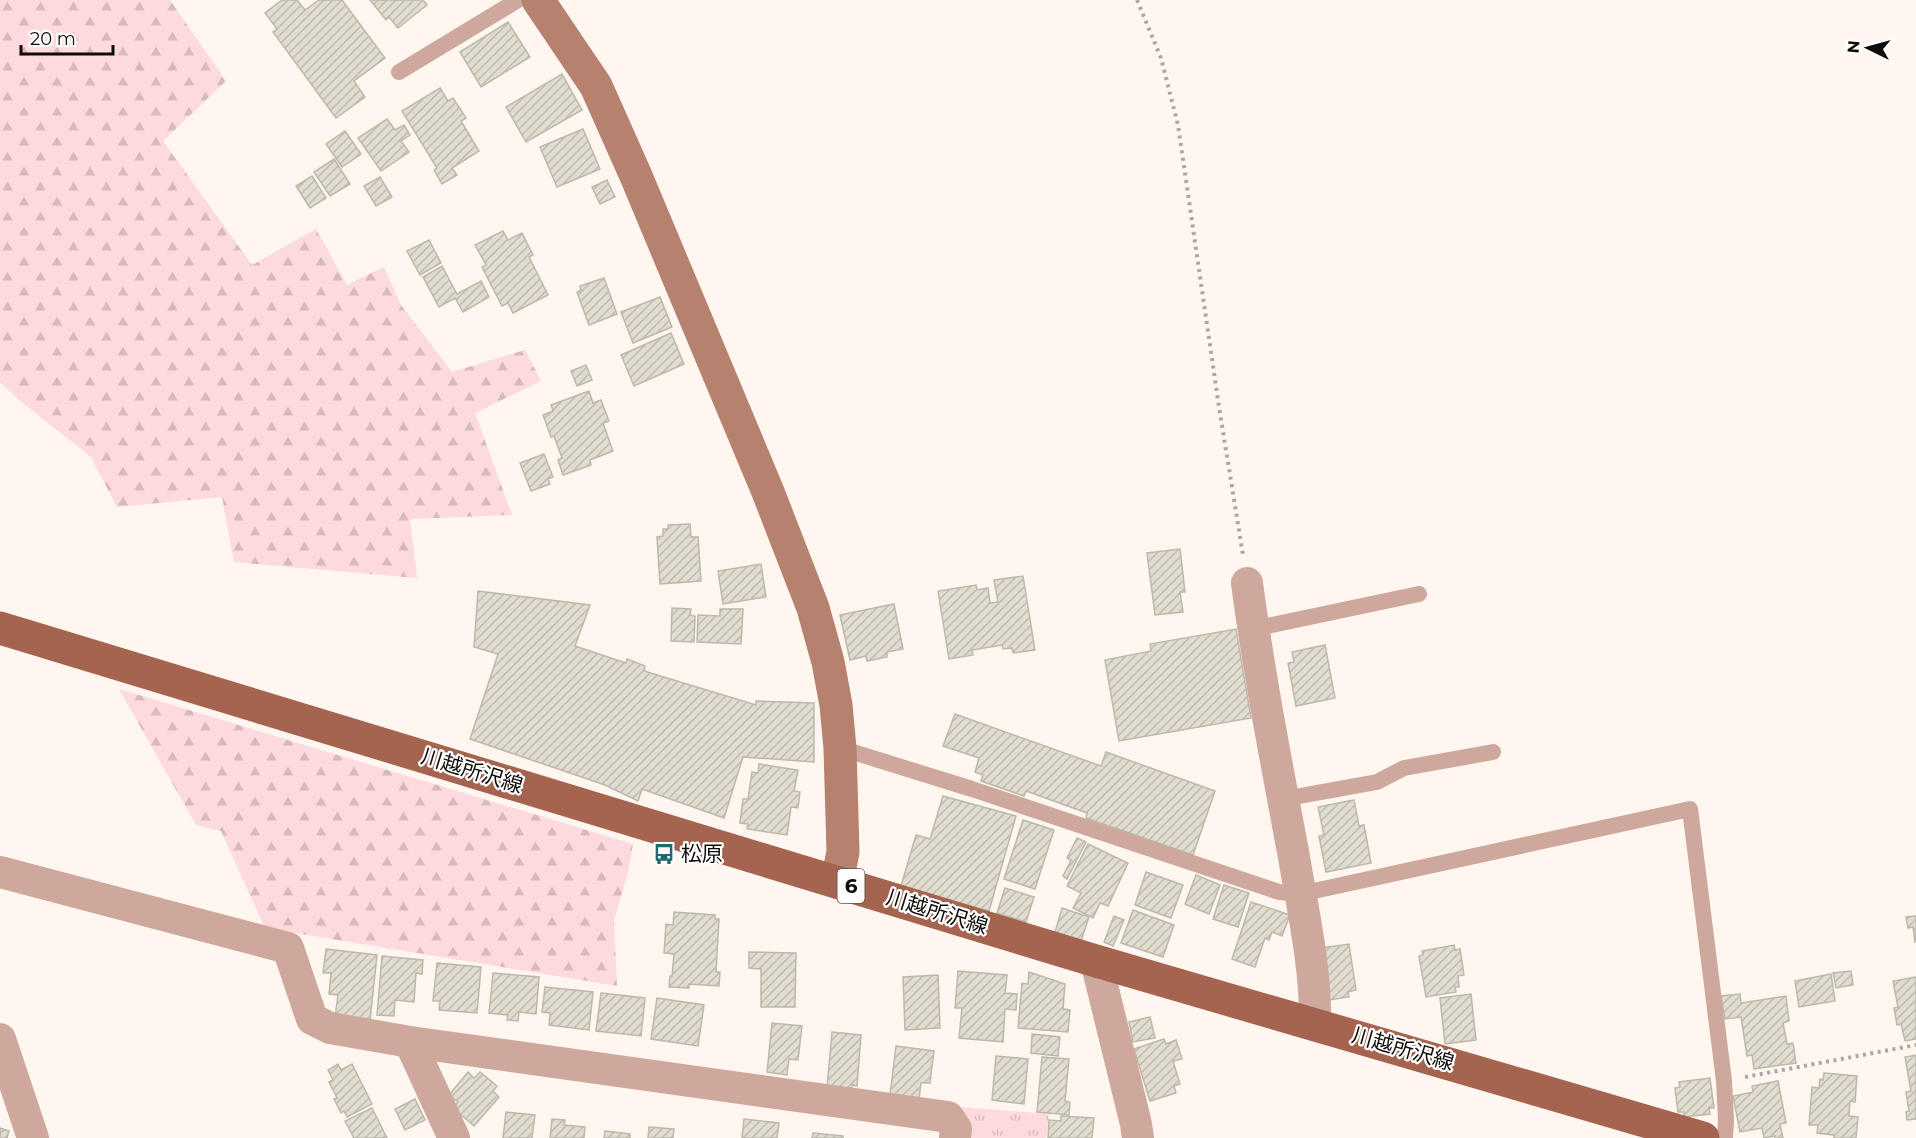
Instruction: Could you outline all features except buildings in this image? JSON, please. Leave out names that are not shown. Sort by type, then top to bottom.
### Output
[{"type":"main road","name":"川越所沢線","points":[[0,628],[1096,961],[1703,1138]]},
{"type":"street","points":[[538,0],[596,86],[641,187],[768,492],[813,608],[836,705],[840,748],[843,852],[837,882]]},
{"type":"street","points":[[1247,583],[1253,629],[1300,894],[1316,998],[1315,1024]]},
{"type":"street","points":[[0,872],[288,948],[312,1019],[330,1028],[410,1042],[948,1117],[956,1130],[955,1138]]},
{"type":"street","points":[[1096,961],[1138,1138]]},
{"type":"street","points":[[0,1040],[33,1138]]},
{"type":"street","points":[[410,1042],[454,1138]]},
{"type":"lane","points":[[399,72],[518,0]]},
{"type":"lane","points":[[1253,629],[1419,594]]},
{"type":"lane","points":[[840,748],[972,789],[1279,892],[1300,894],[1690,809],[1724,1081],[1725,1138]]},
{"type":"lane","points":[[1283,799],[1377,783],[1404,768],[1493,752]]},
{"type":"path","points":[[1137,0],[1161,58],[1178,125],[1247,583]]},
{"type":"path","points":[[1724,1081],[1916,1045]]},
{"type":"green space","points":[[0,0],[170,0],[226,81],[163,141],[252,265],[316,229],[347,285],[384,267],[401,305],[452,372],[525,350],[541,381],[475,413],[512,515],[410,519],[417,578],[234,562],[222,497],[117,507],[91,457],[0,382]]},
{"type":"green space","points":[[119,689],[633,844],[628,872],[614,921],[617,986],[265,928],[221,831],[196,825]]},
{"type":"green space","points":[[959,1107],[1049,1114],[1046,1138],[957,1138]]},
{"type":"place","name":"松原","points":[[664,854]]}]
